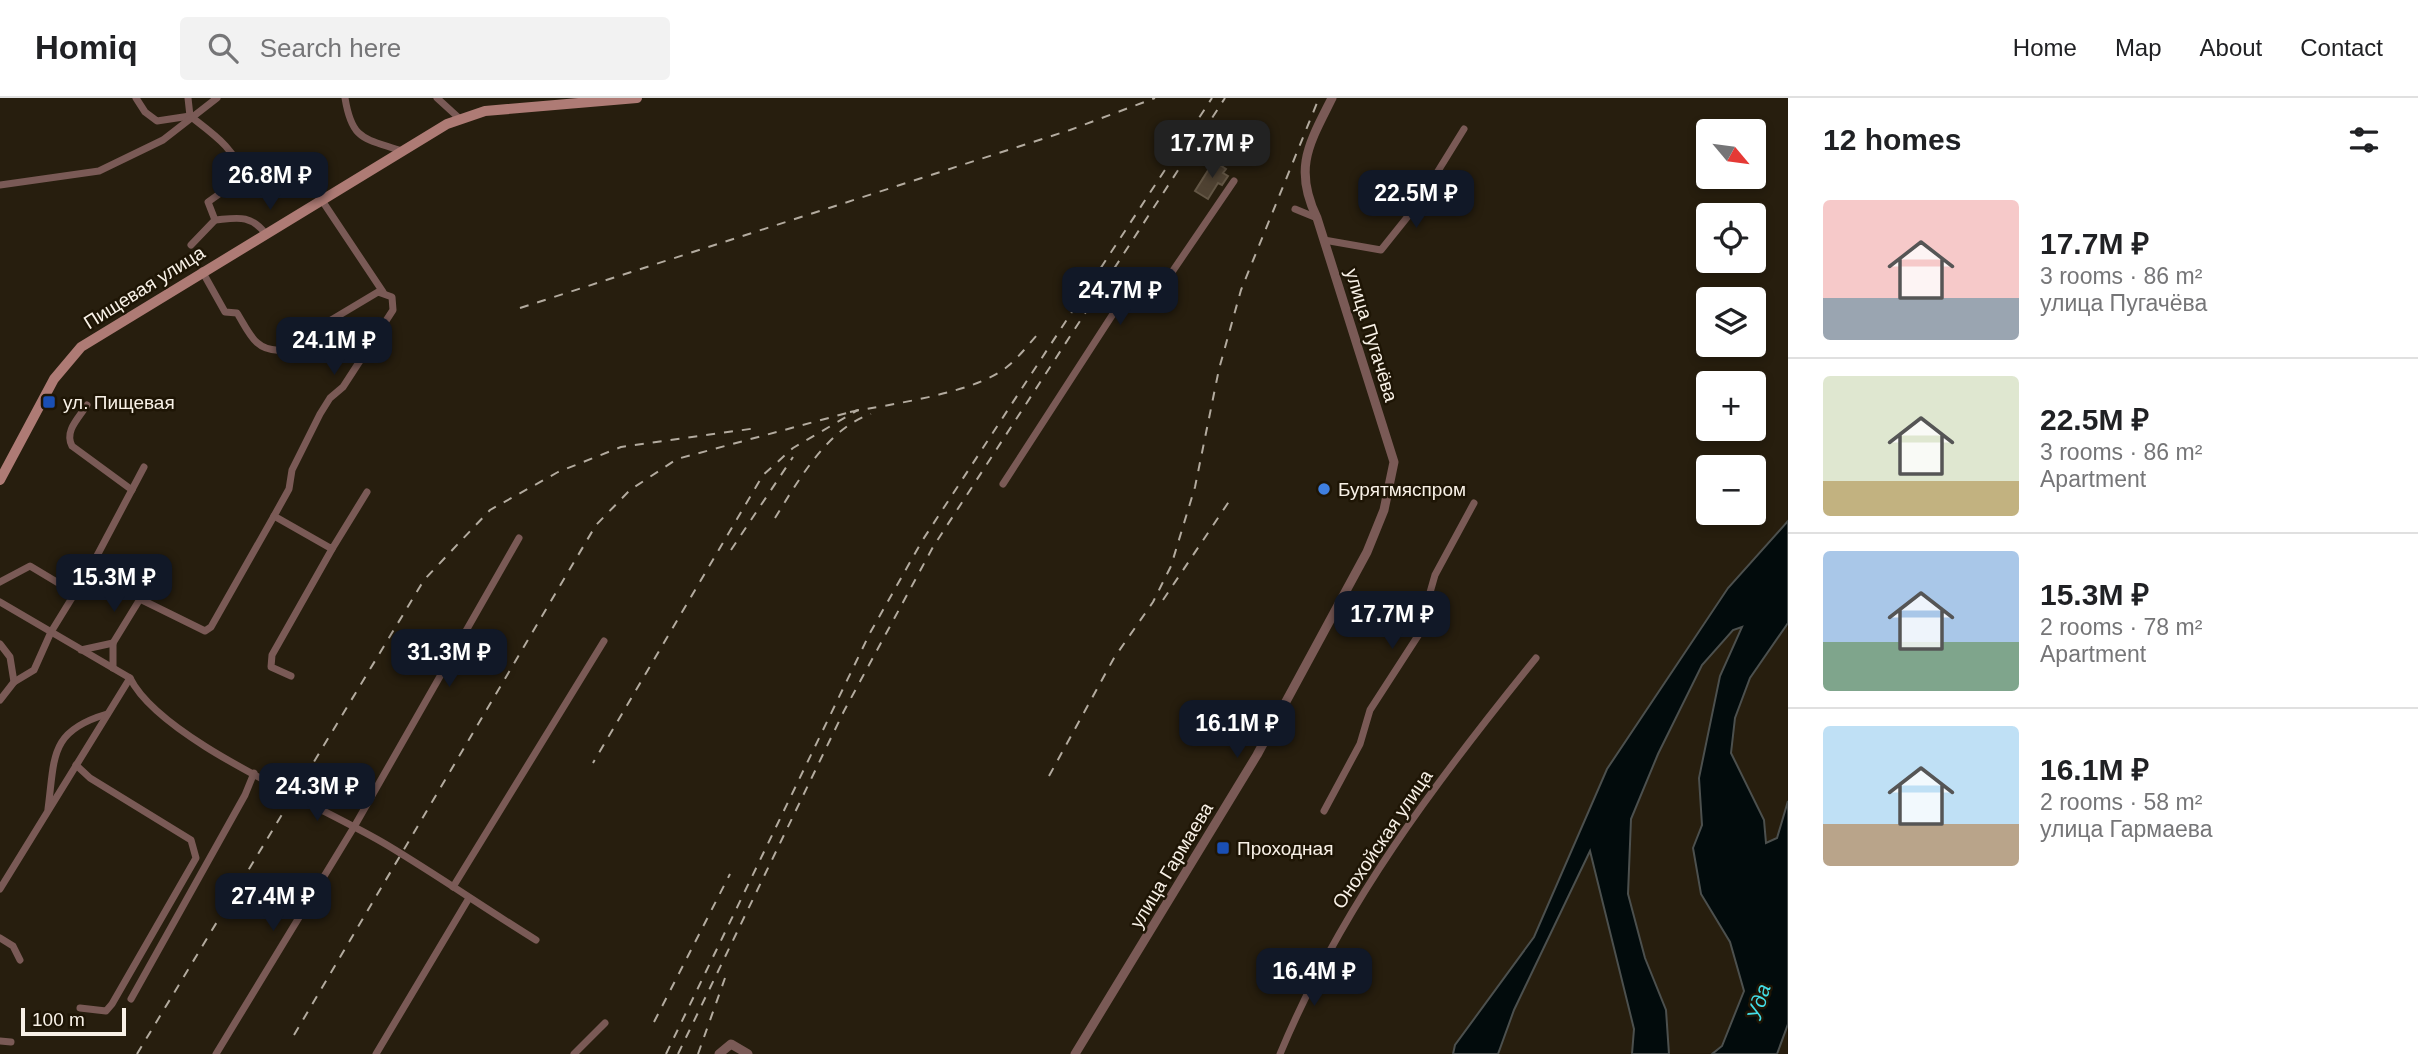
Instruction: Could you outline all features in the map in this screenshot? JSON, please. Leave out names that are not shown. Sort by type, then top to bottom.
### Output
[{"type":"main road","name":"Пищевая улица","points":[[0,480],[41,400],[80,348],[321,199],[460,119],[485,111],[637,98]]},
{"type":"street","points":[[136,98],[145,112],[157,121],[190,116]]},
{"type":"street","points":[[188,98],[190,116],[230,150],[239,161],[243,177],[208,202],[215,220]]},
{"type":"street","points":[[0,185],[99,172],[163,140],[190,116],[217,98]]},
{"type":"street","points":[[345,98],[349,124],[359,136],[402,151]]},
{"type":"street","points":[[437,98],[460,119]]},
{"type":"street","name":"улица Пугачёва","points":[[1332,98],[1311,139],[1304,163],[1306,194],[1317,218],[1394,462]]},
{"type":"street","points":[[1324,240],[1381,250],[1417,205],[1464,129]]},
{"type":"street","points":[[1003,484],[1135,280],[1170,275],[1234,181]]},
{"type":"street","points":[[140,599],[205,631],[211,627],[289,489],[292,470],[330,398],[343,387],[393,310],[392,298],[383,292],[321,199]]},
{"type":"street","points":[[1295,209],[1317,218]]},
{"type":"street","points":[[191,245],[215,220],[246,217],[255,220],[265,233]]},
{"type":"street","points":[[202,271],[225,312],[237,313],[259,347],[267,351],[281,350],[339,313],[378,292],[383,292]]},
{"type":"street","points":[[87,405],[71,429],[69,440],[72,446],[132,490]]},
{"type":"street","name":"улица Гармаева","points":[[1075,1054],[1257,755],[1341,601],[1367,552],[1384,510],[1394,462]]},
{"type":"street","points":[[0,700],[14,682],[34,670],[51,632],[91,567],[144,467]]},
{"type":"street","points":[[290,676],[271,667],[272,655],[367,492]]},
{"type":"street","points":[[1324,811],[1360,744],[1370,710],[1434,611],[1427,603],[1436,575],[1474,503]]},
{"type":"street","points":[[274,516],[332,549]]},
{"type":"street","points":[[216,1054],[354,827],[519,538]]},
{"type":"street","points":[[0,582],[30,566],[75,593]]},
{"type":"street","points":[[91,567],[124,571],[140,589],[140,599],[113,643],[113,668]]},
{"type":"street","points":[[0,602],[130,678],[137,693],[161,716],[194,740],[354,827],[536,940]]},
{"type":"street","points":[[453,887],[604,641]]},
{"type":"street","points":[[81,650],[113,643]]},
{"type":"street","points":[[0,644],[10,657],[14,682]]},
{"type":"street","name":"Онохойская улица","points":[[1280,1054],[1307,988],[1355,904],[1459,753],[1536,658]]},
{"type":"street","points":[[0,889],[130,678]]},
{"type":"street","points":[[47,812],[57,752],[65,736],[75,726],[107,714]]},
{"type":"street","points":[[76,765],[90,778],[191,840],[196,858],[112,1004],[106,1011],[99,1012],[80,1008]]},
{"type":"street","points":[[131,999],[245,795],[254,773]]},
{"type":"street","points":[[376,1054],[469,898]]},
{"type":"street","points":[[0,938],[13,946],[20,960]]},
{"type":"street","points":[[573,1054],[605,1023]]},
{"type":"street","points":[[0,1041],[11,1042]]},
{"type":"street","points":[[719,1054],[732,1044],[748,1054]]},
{"type":"water","name":"Уда","points":[[1788,521],[1788,623],[1750,678],[1735,718],[1731,753],[1764,820],[1766,843],[1777,838],[1788,801],[1788,1024],[1777,1054],[1712,1054],[1722,1046],[1744,991],[1730,942],[1701,894],[1693,848],[1702,825],[1699,778],[1720,676],[1742,627],[1733,630],[1702,665],[1658,754],[1631,819],[1628,894],[1645,958],[1666,1010],[1669,1054],[1632,1054],[1634,1029],[1590,851],[1514,1010],[1498,1054],[1453,1054],[1455,1045],[1534,937],[1607,769],[1728,588]]},
{"type":"building","points":[[1214,161],[1226,169],[1223,173],[1228,176],[1222,185],[1218,183],[1208,199],[1195,191]]},
{"type":"railway","points":[[520,308],[1070,130],[1155,98]]},
{"type":"railway","points":[[666,1054],[870,633],[922,541],[1212,98]]},
{"type":"railway","points":[[678,1054],[844,711],[933,547],[1225,98]]},
{"type":"railway","points":[[1049,776],[1114,658],[1153,602],[1171,566],[1195,487],[1219,369],[1241,290],[1319,98]]},
{"type":"railway","points":[[850,412],[933,396],[976,383],[1008,366],[1038,334]]},
{"type":"railway","points":[[294,1035],[596,525],[630,490],[677,459],[858,410],[793,448],[763,475],[593,763]]},
{"type":"railway","points":[[775,518],[804,473],[828,443],[855,421],[871,414]]},
{"type":"railway","points":[[137,1054],[424,580],[490,510],[558,472],[621,447],[757,428]]},
{"type":"railway","points":[[731,550],[793,457]]},
{"type":"railway","points":[[1163,600],[1230,500]]},
{"type":"railway","points":[[654,1022],[730,874]]},
{"type":"railway","points":[[698,1054],[725,978]]},
{"type":"place","name":"ул. Пищевая","points":[[49,402]]},
{"type":"place","name":"Бурятмяспром","points":[[1324,489]]},
{"type":"place","name":"Проходная","points":[[1223,848]]}]
